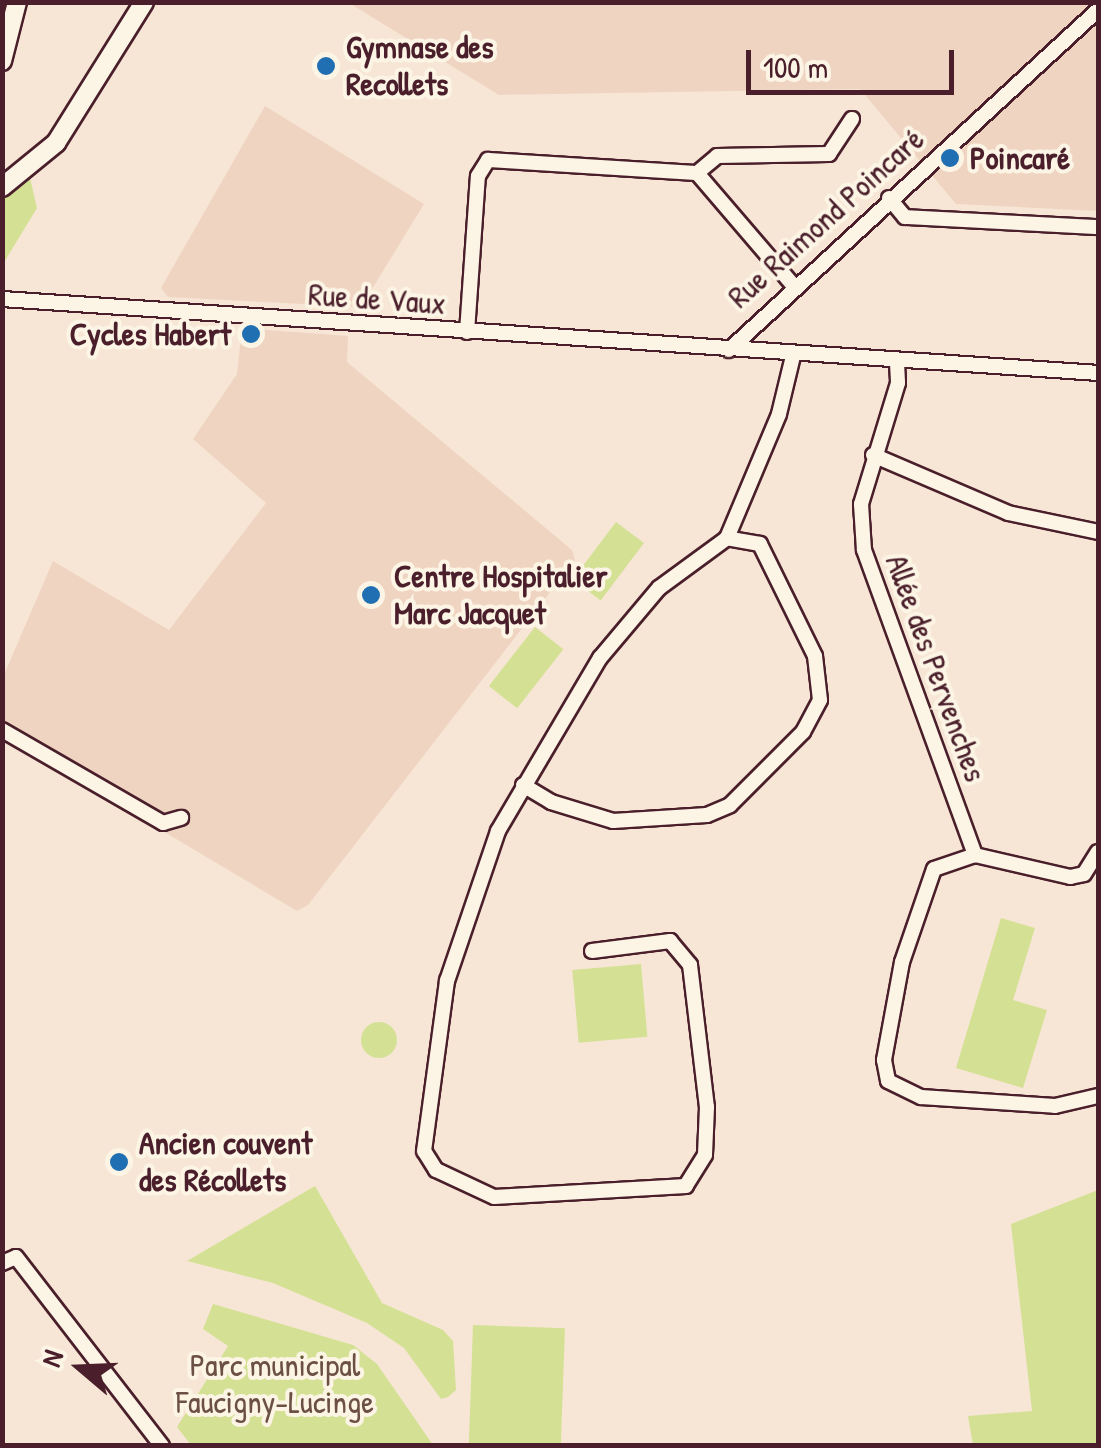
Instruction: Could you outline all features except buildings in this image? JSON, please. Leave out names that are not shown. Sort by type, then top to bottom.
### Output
[{"type":"main road","points":[[2,61],[17,2]]},
{"type":"main road","points":[[2,187],[26,170],[62,134],[144,2]]},
{"type":"main road","points":[[2,164],[26,170]]},
{"type":"street","name":"Rue Raimond Poincaré","points":[[729,350],[792,284],[1098,10]]},
{"type":"street","points":[[467,332],[478,176],[488,160],[698,173],[717,156],[829,154],[852,118]]},
{"type":"street","points":[[698,173],[792,284]]},
{"type":"street","points":[[889,198],[905,216],[1098,227]]},
{"type":"street","name":"Rue de Vaux","points":[[2,299],[21,304],[1098,373]]},
{"type":"street","name":"Rue de Vaux","points":[[2,308],[21,304]]},
{"type":"street","points":[[592,951],[670,940],[690,965],[707,1107],[705,1155],[686,1186],[494,1197],[436,1170],[424,1151],[448,980],[498,831],[600,658],[659,588],[727,538],[779,414],[794,356]]},
{"type":"street","name":"Allée des Pervenches","points":[[897,363],[898,383],[860,504],[864,550],[974,855]]},
{"type":"street","points":[[873,455],[1008,513],[1098,532]]},
{"type":"street","points":[[523,785],[551,802],[613,821],[707,816],[730,805],[803,732],[820,700],[815,656],[760,544],[727,538]]},
{"type":"street","points":[[2,730],[163,824],[181,818]]},
{"type":"street","points":[[1098,852],[1084,874],[1070,877],[974,855],[934,869],[902,962],[884,1060],[888,1081],[922,1097],[1055,1106],[1098,1096]]},
{"type":"street","points":[[9,1260],[84,1342],[162,1446]]},
{"type":"shaded area","points":[[349,3],[1098,3],[1098,211],[956,204],[860,89],[499,95]]},
{"type":"shaded area","points":[[265,106],[424,204],[361,307],[168,297],[161,288]]},
{"type":"shaded area","name":"Centre Hospitalier Marc Jacquet","points":[[242,328],[348,336],[347,362],[572,550],[575,560],[308,905],[297,911],[3,736],[3,677],[53,561],[169,630],[266,503],[193,439],[237,374]]},
{"type":"green space","points":[[30,178],[37,208],[3,264],[2,192]]},
{"type":"green space","points":[[616,522],[644,543],[601,601],[573,580]]},
{"type":"green space","points":[[535,627],[563,649],[517,708],[489,686]]},
{"type":"green space","points":[[1001,918],[1035,928],[1013,1000],[1047,1010],[1023,1088],[956,1068]]},
{"type":"green space","points":[[641,964],[647,1037],[579,1043],[572,970]]},
{"type":"green space","points":[[379,1022],[392,1027],[397,1040],[392,1053],[379,1058],[366,1053],[361,1040],[366,1027]]},
{"type":"green space","points":[[315,1186],[382,1303],[443,1330],[453,1341],[456,1390],[448,1397],[441,1399],[404,1348],[367,1323],[273,1283],[187,1261]]},
{"type":"green space","points":[[1098,1190],[1098,1445],[973,1445],[968,1416],[1032,1411],[1011,1224]]},
{"type":"green space","name":"Parc municipal Faucigny-Lucinge","points":[[213,1304],[353,1345],[377,1364],[433,1445],[191,1445],[177,1427],[228,1346],[203,1329]]},
{"type":"green space","points":[[473,1325],[565,1328],[561,1446],[469,1445]]},
{"type":"place","name":"Gymnase des Recollets","points":[[326,66]]},
{"type":"place","name":"Poincaré","points":[[950,158]]},
{"type":"place","name":"Cycles Habert","points":[[251,334]]},
{"type":"place","name":"Centre Hospitalier Marc Jacquet","points":[[371,595]]},
{"type":"place","name":"Ancien couvent des Récollets","points":[[119,1162]]}]
